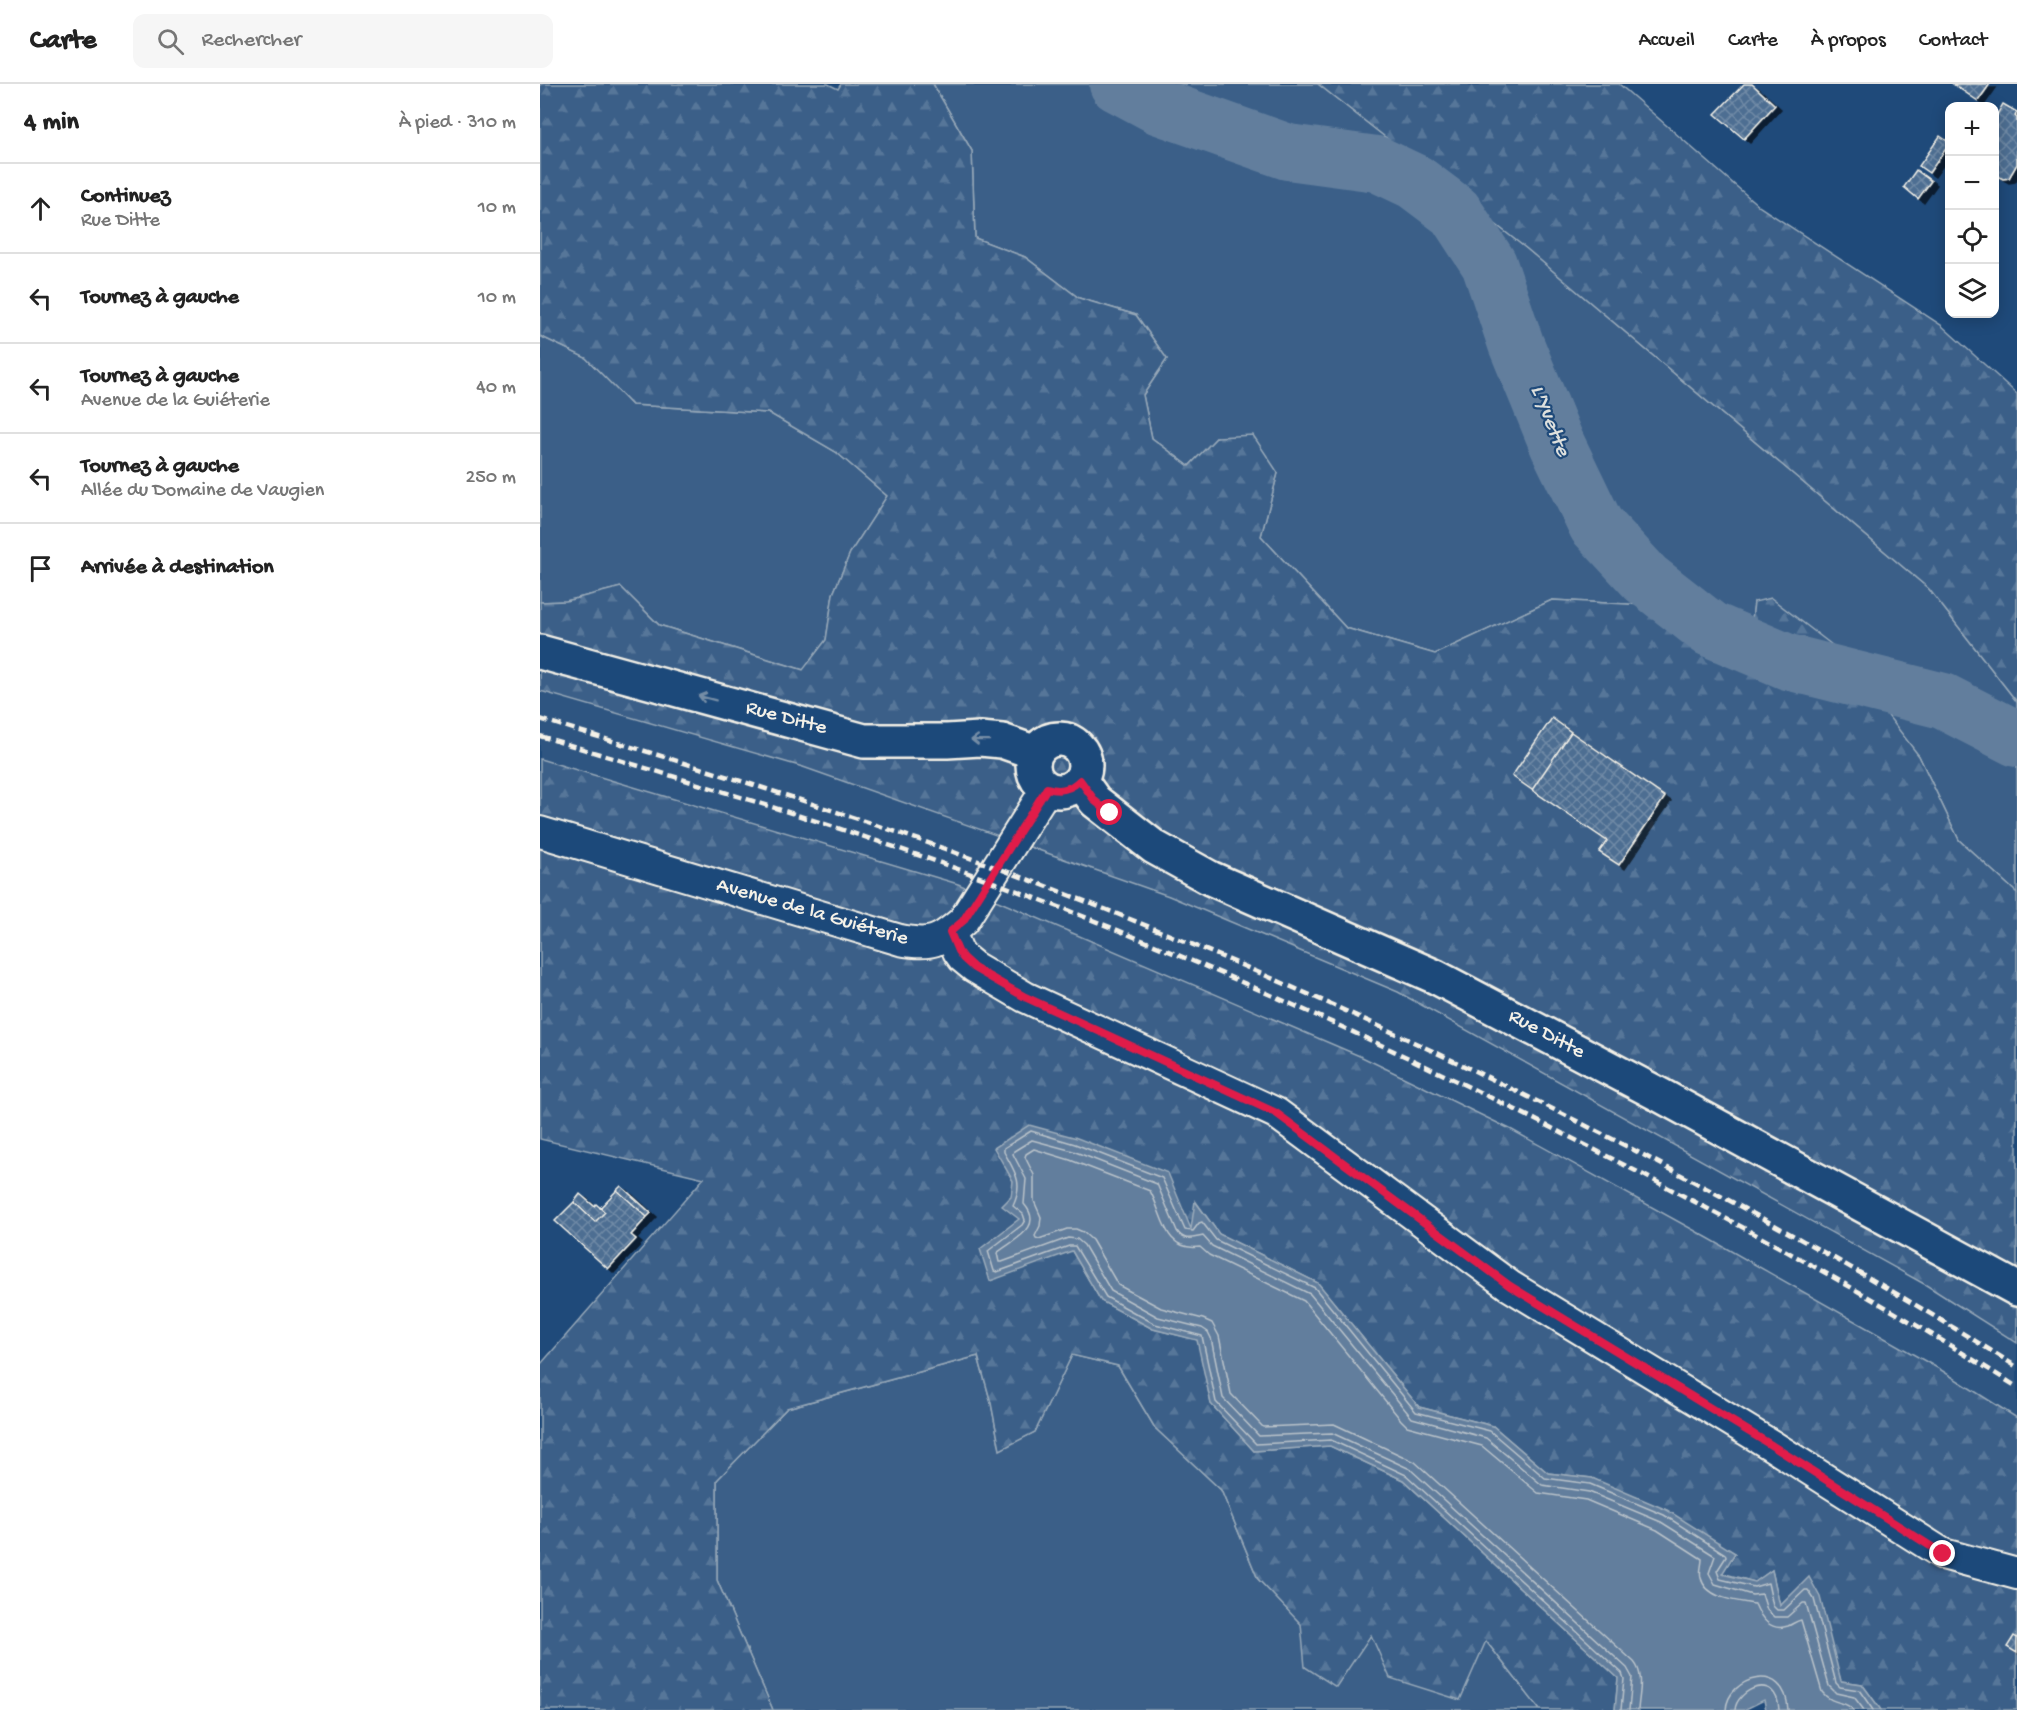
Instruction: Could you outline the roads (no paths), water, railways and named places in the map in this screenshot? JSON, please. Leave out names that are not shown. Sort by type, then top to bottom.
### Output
[{"type":"street","name":"Rue Ditte","points":[[540,652],[864,741],[980,739],[1002,741],[1036,753]]},
{"type":"street","points":[[1056,740],[1065,740],[1073,744],[1083,756],[1084,773],[1080,780],[1061,791],[1047,788],[1041,783],[1034,769],[1036,753],[1041,746],[1056,740]]},
{"type":"street","name":"Rue Ditte","points":[[1080,780],[1095,801],[1145,840],[1210,878],[1436,977],[1662,1096],[2017,1289]]},
{"type":"street","name":"Avenue de la Guiéterie","points":[[540,832],[900,940],[921,944],[936,941],[963,921],[1047,788]]},
{"type":"street","points":[[950,932],[958,951],[974,968],[1025,997],[1276,1113],[1510,1286],[1781,1451],[1943,1554],[2017,1574]]},
{"type":"water","points":[[1029,1125],[1077,1138],[1168,1173],[1191,1229],[1195,1201],[1219,1234],[1318,1283],[1419,1407],[1493,1426],[1548,1473],[1592,1478],[1667,1510],[1735,1553],[1722,1574],[1755,1582],[1772,1570],[1780,1606],[1809,1577],[1820,1597],[1841,1681],[1862,1684],[1881,1710],[1766,1710],[1764,1700],[1744,1710],[1615,1710],[1618,1678],[1403,1480],[1330,1446],[1254,1451],[1211,1404],[1197,1340],[1153,1329],[1101,1301],[1072,1251],[990,1281],[980,1249],[1019,1219],[1002,1206],[1011,1197],[1013,1181],[994,1148]]},
{"type":"waterway","name":"L'Yvette","points":[[1117,84],[1160,107],[1288,152],[1377,164],[1415,182],[1455,212],[1489,264],[1516,344],[1557,444],[1596,525],[1646,579],[1710,629],[1788,662],[1943,701],[2017,739]]},
{"type":"railway","points":[[540,719],[817,805],[926,842],[1064,893],[1309,994],[1469,1068],[1628,1147],[1873,1280],[2017,1367]]},
{"type":"railway","points":[[540,736],[812,820],[974,875],[1133,937],[1291,1004],[1523,1113],[1705,1207],[1863,1294],[2017,1387]]}]
